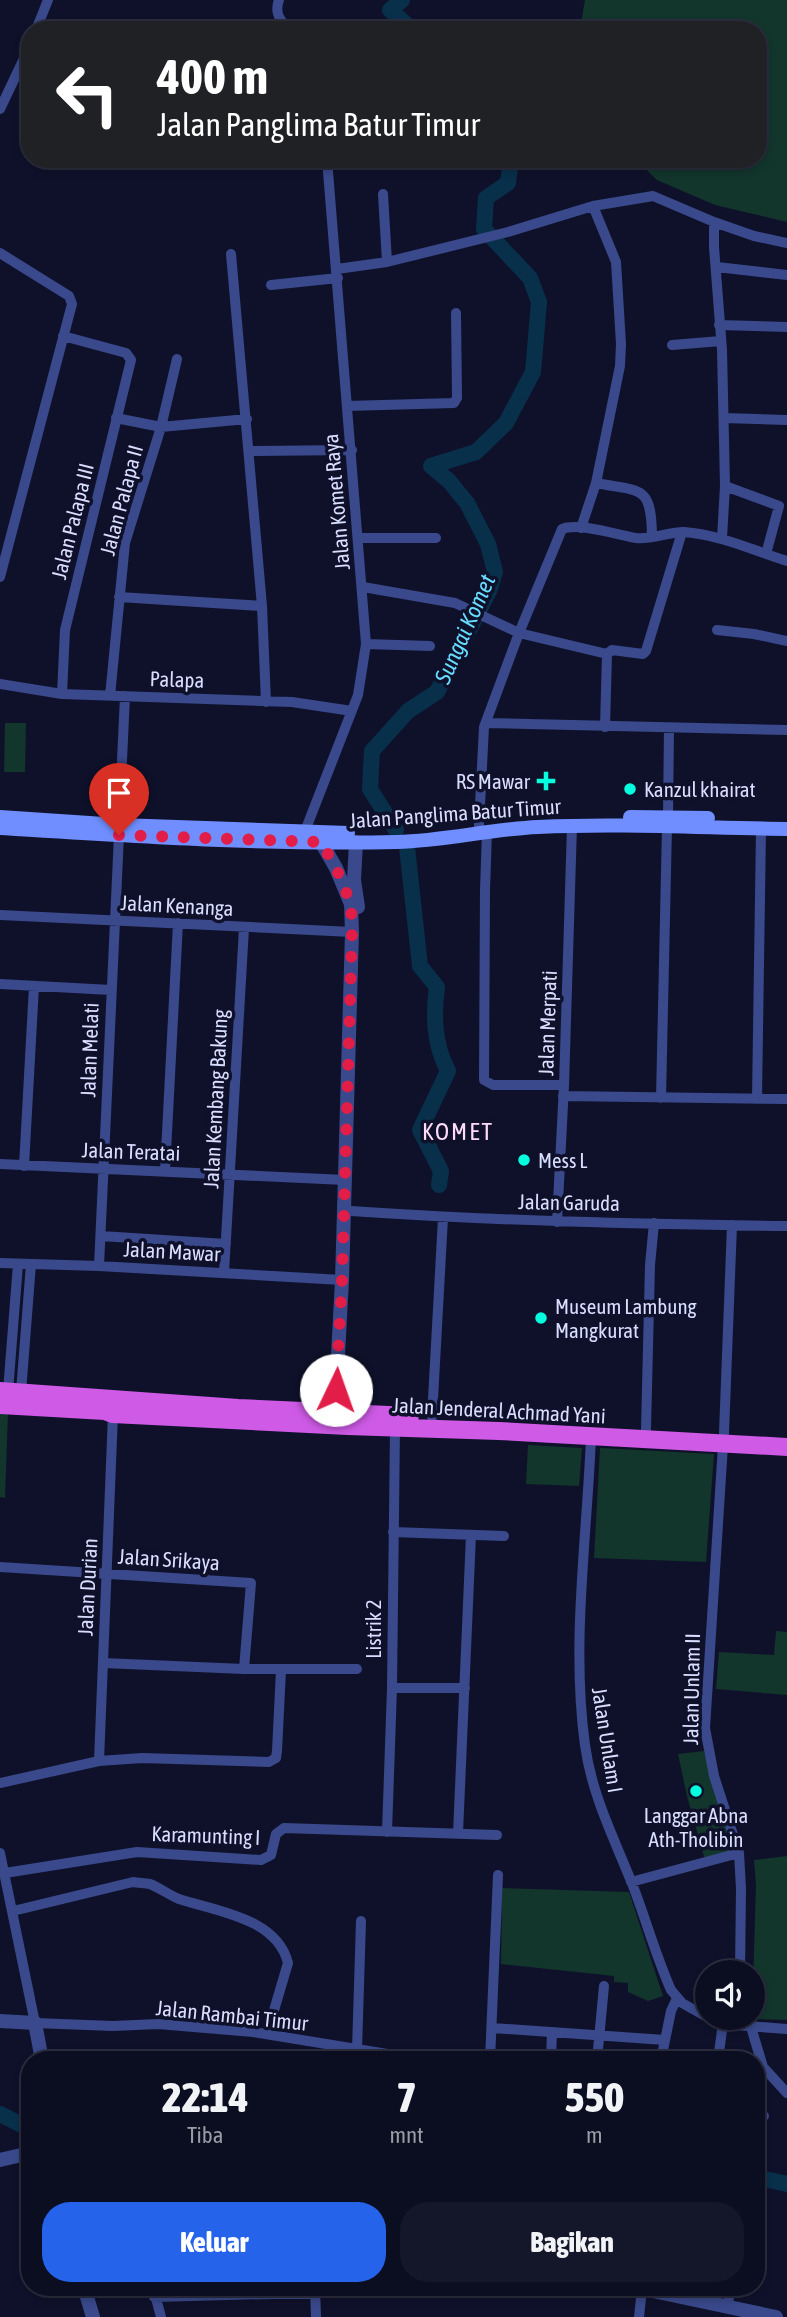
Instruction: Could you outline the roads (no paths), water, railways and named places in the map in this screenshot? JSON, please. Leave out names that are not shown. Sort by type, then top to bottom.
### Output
[{"type":"highway","name":"Jalan Jenderal Achmad Yani","points":[[7,1395],[108,1407],[396,1427],[646,1429],[787,1447]]},
{"type":"highway","name":"Jalan Jenderal Achmad Yani","points":[[237,1414],[338,1412],[432,1417],[499,1426]]},
{"type":"highway","name":"Jalan Jenderal Achmad Yani","points":[[559,1429],[592,1437],[723,1439],[787,1436]]},
{"type":"main road","name":"Jalan Panglima Batur Timur","points":[[0,817],[42,825],[321,842],[399,842],[535,819],[596,816],[732,824],[787,821]]},
{"type":"main road","points":[[0,817],[3,823],[0,828]]},
{"type":"main road","name":"Jalan Panglima Batur Timur","points":[[119,830],[392,833],[668,822]]},
{"type":"main road","name":"Jalan Panglima Batur Timur","points":[[732,824],[787,830]]},
{"type":"main road","name":"Jalan Panglima Batur Timur","points":[[0,828],[42,825]]},
{"type":"street","points":[[40,21],[48,0]]},
{"type":"street","points":[[279,0],[276,7],[280,21]]},
{"type":"street","points":[[0,109],[21,65]]},
{"type":"street","name":"Jalan Komet Raya","points":[[305,831],[359,695],[366,644],[328,168]]},
{"type":"street","points":[[383,194],[387,262]]},
{"type":"street","points":[[271,285],[387,262],[508,232],[593,206],[656,196],[714,222],[754,236],[787,243]]},
{"type":"street","points":[[581,528],[596,482],[612,414],[621,344],[616,262],[593,206]]},
{"type":"street","points":[[714,222],[724,418],[722,538]]},
{"type":"street","points":[[0,253],[72,299],[0,577]]},
{"type":"street","points":[[231,254],[262,606],[266,702]]},
{"type":"street","points":[[717,267],[787,275]]},
{"type":"street","points":[[346,406],[454,403],[457,398],[456,313]]},
{"type":"street","points":[[719,325],[787,327]]},
{"type":"street","name":"Jalan Palapa III","points":[[62,694],[65,630],[131,360],[126,353],[64,336]]},
{"type":"street","points":[[672,345],[721,341]]},
{"type":"street","name":"Jalan Palapa II","points":[[110,696],[125,543],[161,427],[177,359]]},
{"type":"street","points":[[116,418],[161,427],[247,419]]},
{"type":"street","points":[[724,418],[787,420]]},
{"type":"street","points":[[249,451],[352,450]]},
{"type":"street","points":[[596,482],[642,492],[652,515],[653,535]]},
{"type":"street","points":[[724,486],[779,506],[766,554]]},
{"type":"street","points":[[787,561],[722,538],[682,532],[640,539],[568,527],[561,531],[519,633],[483,732],[484,1080],[493,1085],[661,1098],[787,1099]]},
{"type":"street","points":[[605,726],[607,654],[612,650],[643,654],[645,652],[682,532]]},
{"type":"street","points":[[358,538],[436,538]]},
{"type":"street","points":[[363,587],[462,605],[519,633],[607,654]]},
{"type":"street","points":[[119,597],[262,606]]},
{"type":"street","points":[[717,630],[744,632],[787,641]]},
{"type":"street","points":[[366,644],[430,646]]},
{"type":"street","name":"Palapa","points":[[0,684],[62,694],[292,702],[352,711]]},
{"type":"street","name":"Jalan Melati","points":[[100,1266],[125,696]]},
{"type":"street","points":[[486,723],[787,730]]},
{"type":"street","points":[[661,1098],[669,728]]},
{"type":"street","name":"Jalan Merpati","points":[[557,1222],[572,826]]},
{"type":"street","points":[[757,1099],[761,829]]},
{"type":"street","points":[[321,842],[336,868],[351,904],[352,932],[351,1211],[338,1412]]},
{"type":"street","points":[[342,1346],[345,1180],[360,933],[355,880],[356,842]]},
{"type":"street","name":"Jalan Kenanga","points":[[0,915],[352,932]]},
{"type":"street","points":[[165,1171],[178,923]]},
{"type":"street","name":"Jalan Kembang Bakung","points":[[223,1273],[244,928]]},
{"type":"street","points":[[0,984],[111,990]]},
{"type":"street","points":[[24,1166],[34,986]]},
{"type":"street","name":"Jalan Teratai","points":[[0,1164],[345,1180]]},
{"type":"street","name":"Jalan Garuda","points":[[351,1211],[557,1222],[787,1226]]},
{"type":"street","points":[[432,1417],[443,1218]]},
{"type":"street","points":[[646,1429],[650,1265],[654,1223]]},
{"type":"street","name":"Jalan Unlam II","points":[[732,1225],[723,1439],[705,1728],[713,1776],[739,1853],[740,1960]]},
{"type":"street","points":[[101,1236],[226,1244]]},
{"type":"street","name":"Jalan Mawar","points":[[0,1263],[342,1280]]},
{"type":"street","points":[[7,1395],[18,1264]]},
{"type":"street","points":[[7,1395],[31,1264]]},
{"type":"street","name":"Jalan Durian","points":[[99,1761],[107,1574],[108,1407]]},
{"type":"street","name":"Listrik 2","points":[[387,1832],[396,1427]]},
{"type":"street","name":"Jalan Unlam I","points":[[592,1437],[579,1664],[585,1746],[596,1798],[667,1980],[677,1998]]},
{"type":"street","points":[[393,1532],[504,1536]]},
{"type":"street","points":[[458,1833],[471,1535]]},
{"type":"street","name":"Jalan Srikaya","points":[[0,1567],[251,1583],[244,1669]]},
{"type":"street","points":[[103,1663],[244,1669],[357,1670]]},
{"type":"street","points":[[0,1783],[99,1761],[142,1758],[270,1762],[276,1758],[277,1751],[281,1670]]},
{"type":"street","points":[[392,1688],[465,1688]]},
{"type":"street","name":"Karamunting I","points":[[5,1873],[137,1852],[261,1860],[271,1855],[276,1834],[284,1828],[387,1832]]},
{"type":"street","points":[[387,1832],[497,1835]]},
{"type":"street","points":[[0,1853],[8,1906],[40,2051]]},
{"type":"street","points":[[631,1882],[739,1853]]},
{"type":"street","points":[[491,2051],[498,1875]]},
{"type":"street","points":[[8,1906],[133,1882],[149,1884],[177,1898],[223,1911],[267,1932],[281,1946],[288,1963],[267,2034]]},
{"type":"street","points":[[357,2050],[361,1921]]},
{"type":"street","points":[[598,2051],[604,1986]]},
{"type":"street","points":[[663,2051],[671,2011],[677,1998],[695,2011]]},
{"type":"street","points":[[0,2021],[35,2023]]},
{"type":"street","name":"Jalan Rambai Timur","points":[[35,2023],[113,2026],[158,2024],[267,2034],[364,2051]]},
{"type":"street","points":[[765,2026],[787,2029]]},
{"type":"street","points":[[492,2028],[665,2039]]},
{"type":"street","points":[[719,2051],[722,2030]]},
{"type":"street","points":[[746,2030],[756,2051]]},
{"type":"street","points":[[551,2051],[552,2032]]},
{"type":"street","points":[[765,2068],[787,2094]]},
{"type":"street","points":[[0,2160],[21,2155]]},
{"type":"street","points":[[87,2296],[93,2317]]},
{"type":"street","points":[[155,2296],[161,2317]]},
{"type":"street","points":[[315,2296],[316,2317]]},
{"type":"street","points":[[638,2296],[639,2317]]},
{"type":"street","points":[[698,2296],[776,2317]]},
{"type":"street","points":[[728,2306],[729,2296]]},
{"type":"waterway","name":"Sungai Komet","points":[[402,0],[390,10],[403,21]]},
{"type":"waterway","name":"Sungai Komet","points":[[396,830],[370,789],[372,751],[408,711],[437,692],[489,591],[495,572],[488,544],[467,503],[449,481],[431,466],[476,452],[506,423],[533,372],[539,302],[530,278],[484,229],[486,198],[508,183],[510,168]]},
{"type":"waterway","name":"Sungai Komet","points":[[407,847],[420,966],[437,987],[436,1030],[448,1071],[420,1130],[441,1171],[439,1185]]},
{"type":"waterway","points":[[0,2114],[21,2124]]},
{"type":"waterway","points":[[765,2179],[787,2184]]},
{"type":"place","name":"RS Mawar","points":[[546,781]]},
{"type":"place","name":"Kanzul khairat","points":[[630,789]]},
{"type":"place","name":"Mess L","points":[[524,1160]]},
{"type":"place","name":"Museum Lambung Mangkurat","points":[[541,1318]]},
{"type":"place","name":"Langgar Abna Ath-Tholibin","points":[[696,1791]]},
{"type":"district","name":"KOMET","points":[[458,1131]]}]
